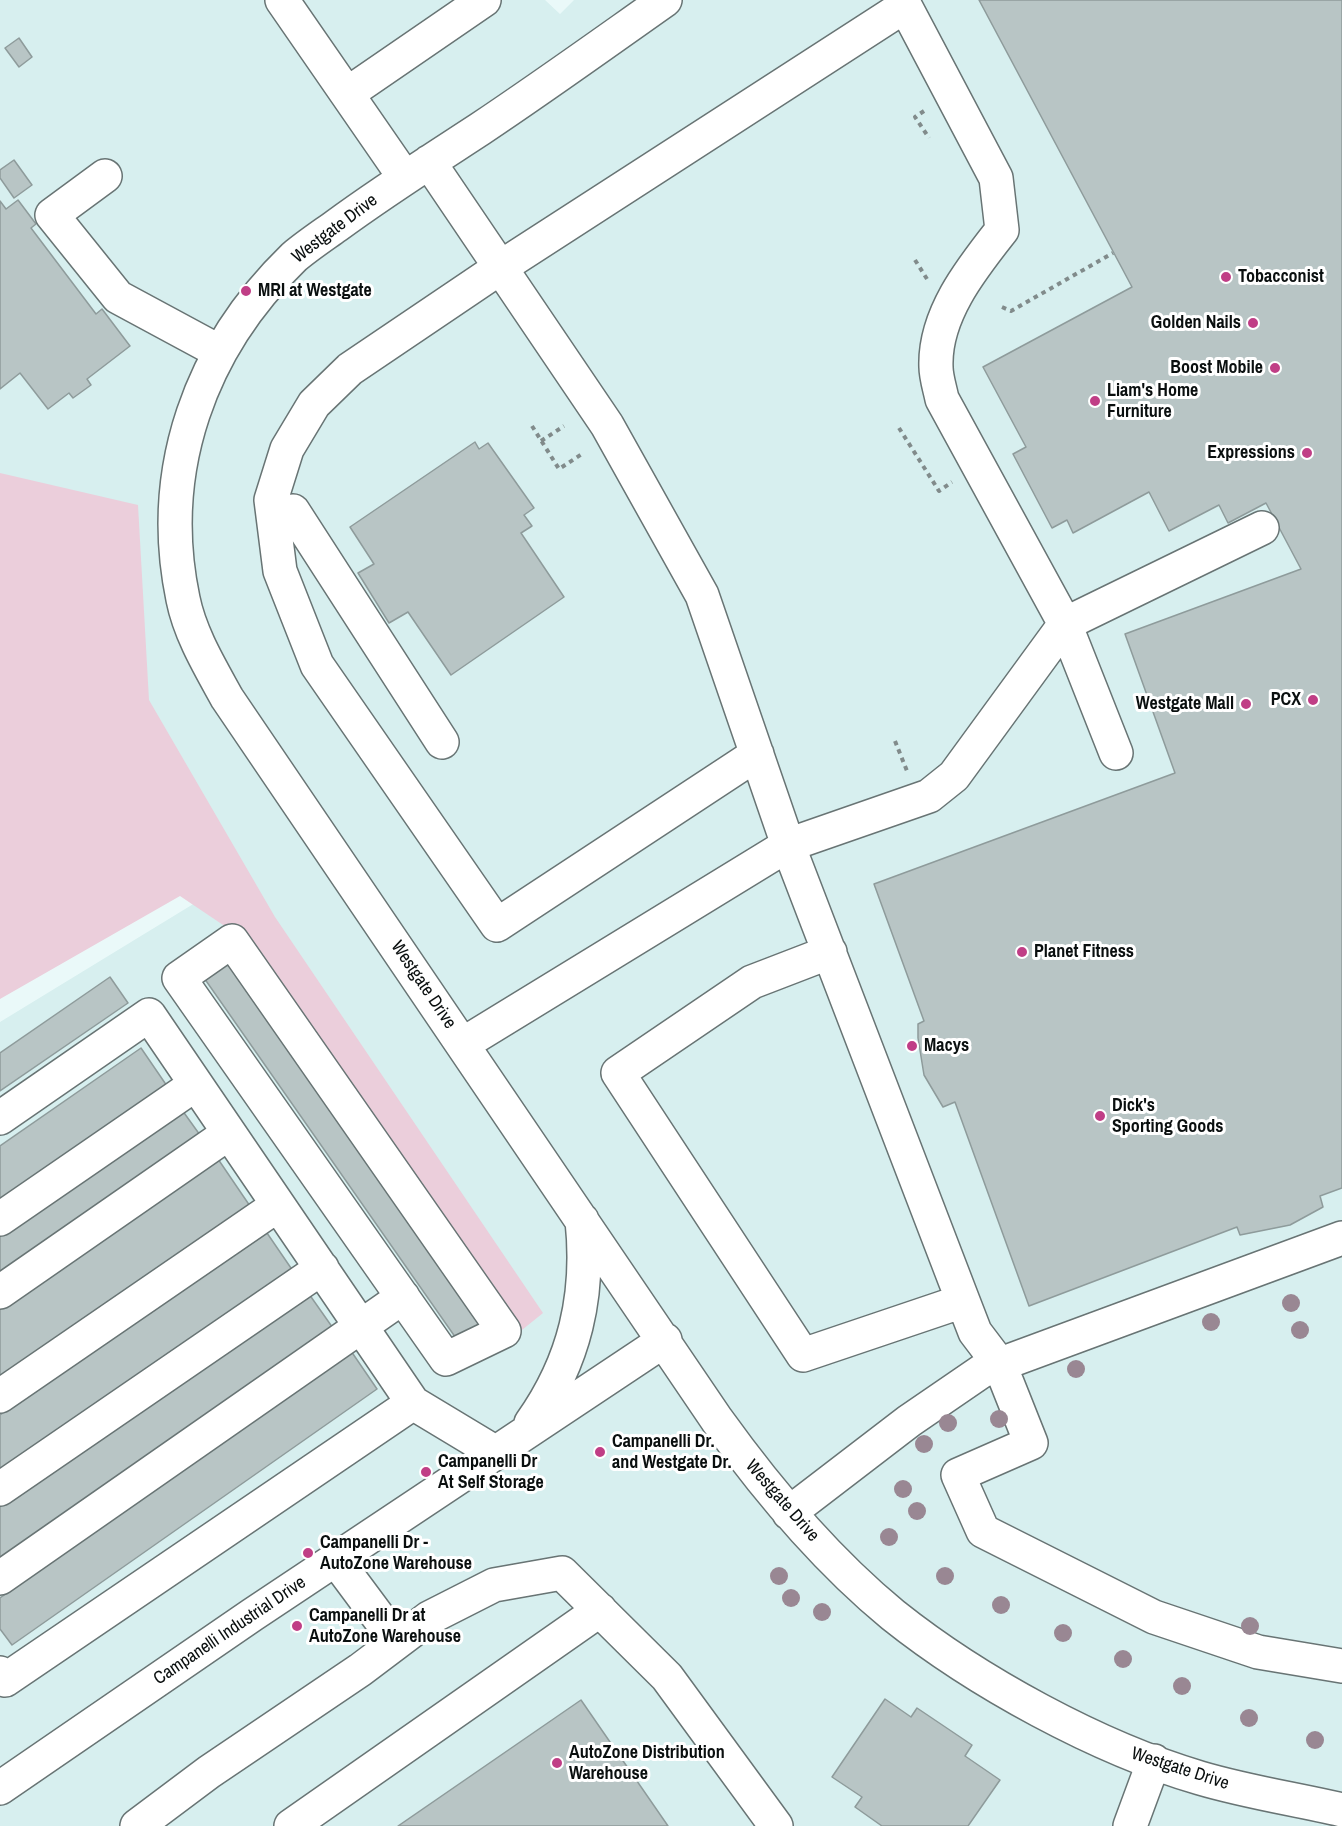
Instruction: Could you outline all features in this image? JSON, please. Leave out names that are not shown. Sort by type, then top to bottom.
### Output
[{"type":"street","points":[[282,0],[347,94],[501,267],[607,425],[702,595],[789,845],[975,1332],[1000,1365],[1031,1443],[958,1475],[983,1530],[1154,1617],[1258,1652],[1342,1666]]},
{"type":"street","points":[[347,94],[484,0]]},
{"type":"street","name":"Westgate Drive","points":[[666,0],[417,170],[296,256],[252,302],[220,351],[198,401],[182,447],[175,496],[176,542],[183,600],[203,655],[226,698],[665,1340],[717,1420],[789,1513],[893,1614],[938,1646],[1043,1710],[1113,1747],[1199,1778],[1264,1795],[1342,1810]]},
{"type":"street","points":[[757,754],[496,925],[317,665],[280,571],[272,500],[287,448],[314,405],[350,369],[903,3],[996,178],[1002,230],[971,270],[942,324],[936,367],[942,399],[1065,624],[1116,753]]},
{"type":"street","points":[[105,176],[52,215],[118,297],[220,351]]},
{"type":"street","points":[[293,511],[442,742]]},
{"type":"street","points":[[463,1044],[789,845],[929,796],[954,776],[1065,624],[1262,528]]},
{"type":"street","points":[[0,1118],[149,1016],[179,978],[232,941],[504,1331],[446,1359],[179,978]]},
{"type":"street","points":[[830,952],[752,982],[618,1073],[803,1355],[963,1301]]},
{"type":"street","points":[[149,1016],[413,1403],[509,1445]]},
{"type":"street","points":[[0,1219],[196,1084]]},
{"type":"street","points":[[0,1292],[229,1133]]},
{"type":"street","points":[[0,1396],[278,1205]]},
{"type":"street","name":"Campanelli Industrial Drive","points":[[509,1445],[557,1382],[570,1348],[582,1296],[586,1259],[581,1218]]},
{"type":"street","points":[[789,1513],[909,1421],[982,1371],[1342,1238]]},
{"type":"street","points":[[0,1489],[322,1269]]},
{"type":"street","points":[[0,1578],[403,1297]]},
{"type":"street","name":"Campanelli Industrial Drive","points":[[0,1788],[665,1340]]},
{"type":"street","points":[[0,1673],[5,1680],[413,1403]]},
{"type":"street","points":[[336,1560],[397,1642]]},
{"type":"street","points":[[137,1826],[429,1618],[494,1585],[562,1573],[667,1677],[776,1826]]},
{"type":"street","points":[[291,1826],[600,1610]]},
{"type":"street","points":[[1130,1826],[1154,1761]]},
{"type":"path","points":[[1002,307],[1011,311],[1113,253]]},
{"type":"path","points":[[532,426],[559,469],[582,454]]},
{"type":"path","points":[[541,441],[564,426]]},
{"type":"path","points":[[895,741],[910,778]]},
{"type":"shaded area","name":"Westgate Mall","points":[[0,0],[545,0],[560,14],[574,0],[1342,0],[1342,1826],[0,1826],[0,1022],[231,881],[0,518]]},
{"type":"shaded area","points":[[0,473],[138,505],[149,700],[275,917],[543,1313],[512,1338],[235,933],[180,896],[0,999]]},
{"type":"building","name":"Westgate Mall","points":[[979,0],[1342,0],[1342,1188],[1320,1196],[1323,1207],[1290,1225],[1240,1235],[1237,1227],[1029,1306],[955,1102],[943,1107],[924,1075],[918,1024],[924,1021],[874,884],[1175,773],[1125,634],[1301,569],[1266,503],[1228,523],[1219,505],[1169,531],[1149,492],[1073,533],[1067,520],[1052,528],[1013,454],[1026,447],[983,367],[1132,287]]},
{"type":"building","points":[[19,38],[32,57],[19,67],[5,48]]},
{"type":"building","points":[[14,160],[32,185],[14,198],[0,178],[0,170]]},
{"type":"building","points":[[18,200],[36,224],[31,228],[96,314],[102,309],[130,346],[87,379],[91,385],[73,398],[69,393],[48,409],[20,373],[0,389],[0,201],[6,209]]},
{"type":"building","points":[[475,442],[479,449],[488,443],[534,508],[524,515],[532,526],[521,533],[564,597],[451,675],[408,612],[389,623],[358,573],[374,564],[350,527]]},
{"type":"building","points":[[229,957],[484,1323],[458,1341],[202,975]]},
{"type":"building","points":[[110,977],[128,1003],[0,1091],[0,1053]]},
{"type":"building","points":[[141,1048],[167,1086],[0,1201],[0,1146]]},
{"type":"building","points":[[182,1110],[200,1135],[0,1274],[0,1236]]},
{"type":"building","points":[[218,1159],[252,1209],[0,1383],[0,1309]]},
{"type":"building","points":[[267,1233],[293,1271],[0,1471],[0,1415]]},
{"type":"building","points":[[309,1294],[335,1331],[0,1562],[0,1507]]},
{"type":"building","points":[[351,1351],[377,1389],[12,1645],[0,1629],[0,1598]]},
{"type":"building","points":[[885,1699],[911,1717],[917,1708],[972,1745],[965,1756],[1000,1780],[968,1826],[882,1826],[855,1807],[862,1797],[832,1777]]},
{"type":"building","name":"AutoZone Distribution Warehouse","points":[[581,1700],[668,1826],[398,1826]]},
{"type":"place","name":"Tobacconist","points":[[1226,277]]},
{"type":"place","name":"MRI at Westgate","points":[[246,291]]},
{"type":"place","name":"Golden Nails","points":[[1253,323]]},
{"type":"place","name":"Boost Mobile","points":[[1275,368]]},
{"type":"place","name":"Liam's Home Furniture","points":[[1095,401]]},
{"type":"place","name":"Expressions","points":[[1307,453]]},
{"type":"place","name":"PCX","points":[[1313,700]]},
{"type":"place","name":"Westgate Mall","points":[[1246,704]]},
{"type":"place","name":"Planet Fitness","points":[[1022,952]]},
{"type":"place","name":"Macys","points":[[912,1046]]},
{"type":"place","name":"Dick's Sporting Goods","points":[[1100,1116]]},
{"type":"place","name":"Campanelli Dr. and Westgate Dr.","points":[[600,1452]]},
{"type":"place","name":"Campanelli Dr At Self Storage","points":[[426,1472]]},
{"type":"place","name":"Campanelli Dr - AutoZone Warehouse","points":[[308,1553]]},
{"type":"place","name":"Campanelli Dr at AutoZone Warehouse","points":[[297,1626]]},
{"type":"place","name":"AutoZone Distribution Warehouse","points":[[557,1763]]}]
